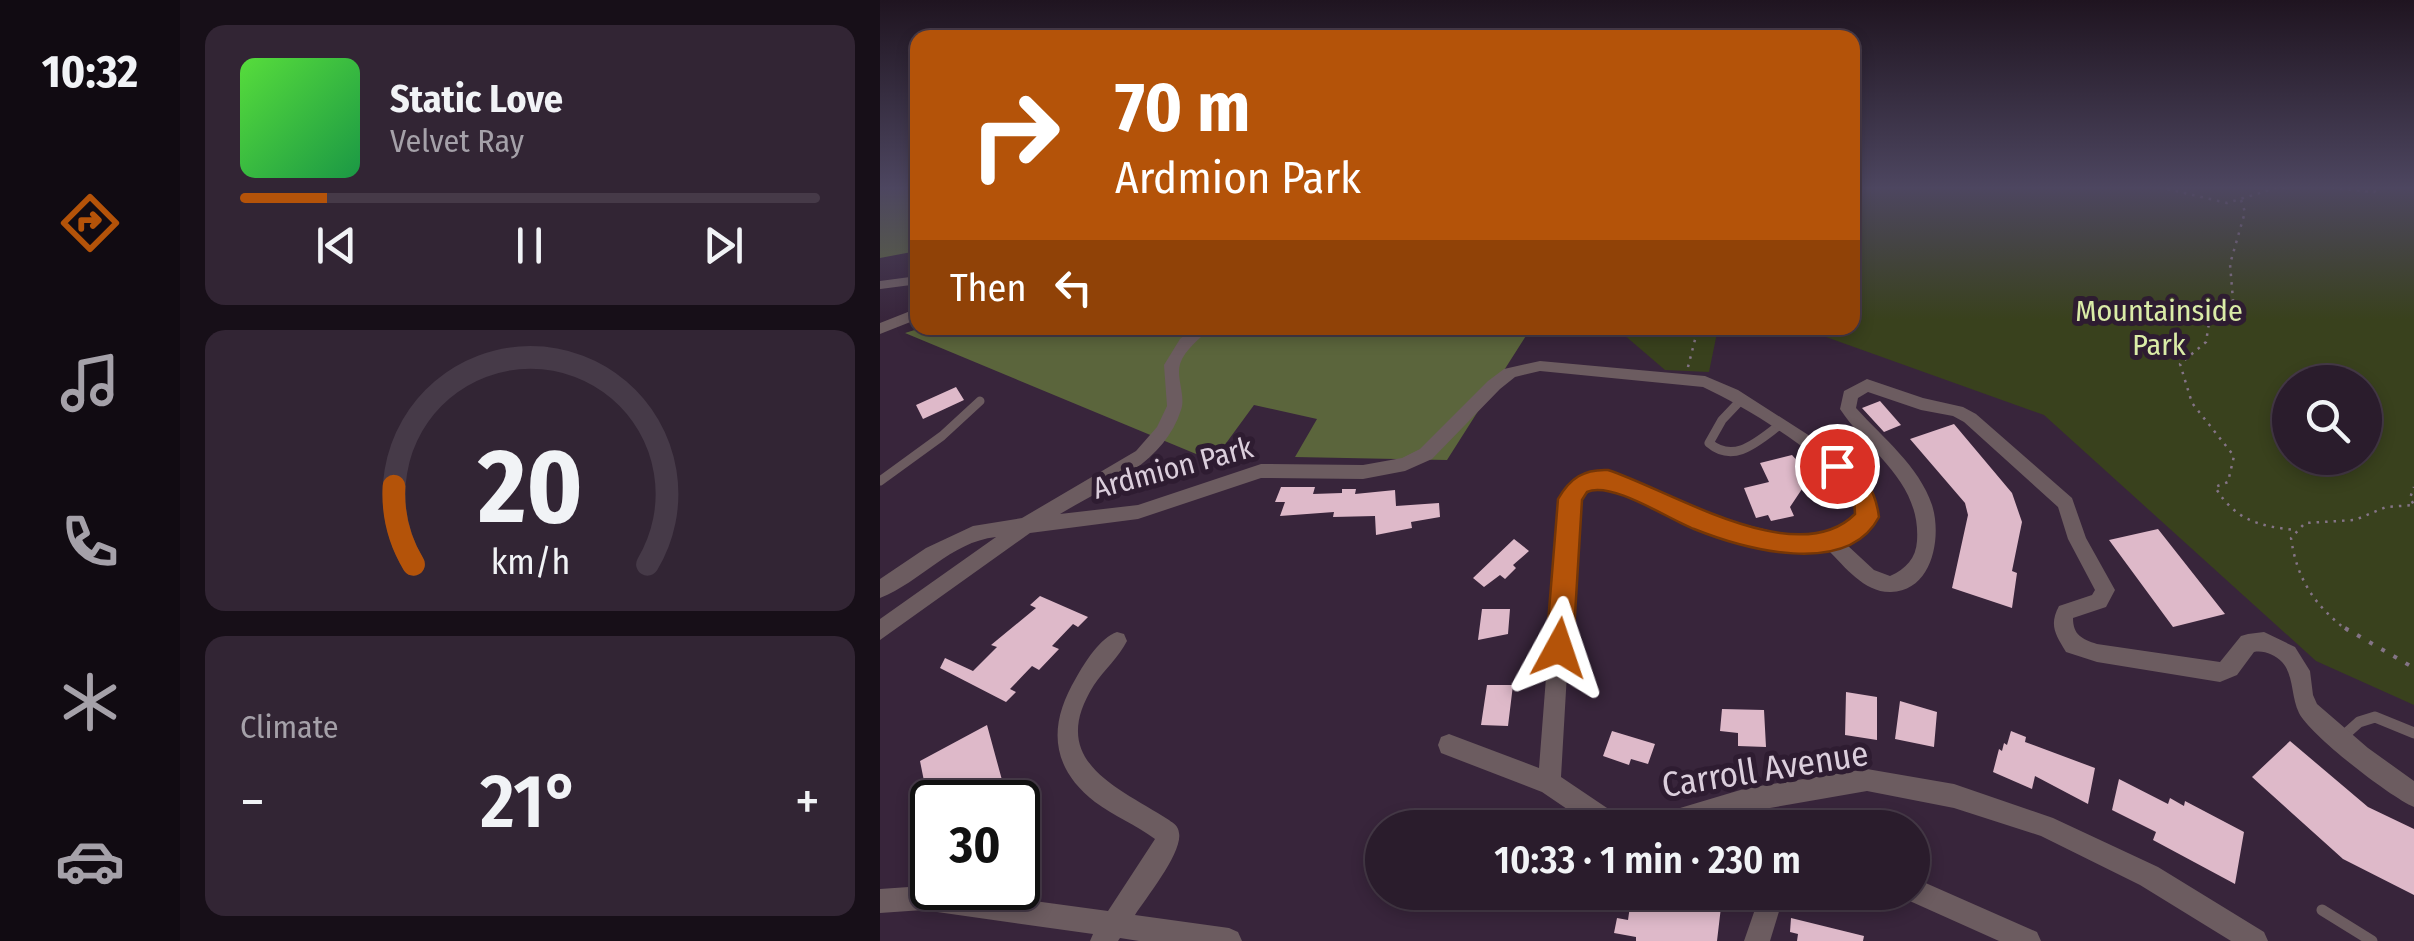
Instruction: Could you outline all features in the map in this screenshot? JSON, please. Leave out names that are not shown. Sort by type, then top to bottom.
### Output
[{"type":"street","points":[[880,329],[910,317]]},
{"type":"street","points":[[880,631],[1028,524],[1142,456],[1164,430],[1175,406],[1172,366],[1194,335]]},
{"type":"street","name":"Ardmion Park","points":[[880,590],[965,536],[1028,524],[1138,512],[1261,471],[1363,472],[1405,464],[1426,454],[1494,385],[1522,368],[1555,366],[1705,382],[1782,424],[1821,452],[1865,495],[1868,510],[1864,523],[1848,537],[1832,542]]},
{"type":"street","points":[[1549,783],[1566,534],[1570,499],[1579,485],[1608,479],[1702,522],[1746,535],[1796,544],[1832,542],[1866,576],[1890,584],[1906,578],[1920,564],[1929,528],[1920,494],[1906,472],[1848,409],[1850,394],[1867,385],[1920,404],[1957,411],[2054,491],[2071,510],[2077,539],[2104,590],[2099,601],[2066,612],[2062,618],[2062,629],[2072,644],[2112,656],[2214,672],[2230,668],[2248,643],[2275,645],[2296,663],[2309,710],[2339,740],[2414,795]]},
{"type":"street","points":[[1107,934],[1166,845],[1168,834],[1101,792],[1078,768],[1070,752],[1068,708],[1079,686],[1117,642]]},
{"type":"street","name":"Carroll Avenue","points":[[1449,745],[1549,783],[1607,822],[1670,824],[1748,800],[1867,780],[1954,796],[2045,826],[2149,876],[2256,941]]},
{"type":"street","points":[[1930,897],[2028,941]]},
{"type":"street","points":[[880,901],[923,898],[1107,934],[1230,941]]},
{"type":"street","points":[[1756,941],[1767,910]]},
{"type":"lane","points":[[880,286],[910,281]]},
{"type":"lane","points":[[1741,400],[1711,435],[1710,444],[1716,451],[1729,456],[1782,424]]},
{"type":"lane","points":[[880,481],[942,436],[980,402]]},
{"type":"lane","points":[[2339,740],[2364,716],[2376,714],[2414,733]]},
{"type":"lane","points":[[2322,910],[2372,941]]},
{"type":"path","points":[[2240,231],[2230,264],[2234,300],[2224,310],[2211,310],[2213,330],[2207,345],[2180,364],[2183,391],[2208,430],[2234,456],[2228,482],[2215,487],[2224,504],[2247,524],[2295,530],[2321,519],[2355,520],[2386,507],[2414,505],[2410,492],[2414,487]]},
{"type":"path","points":[[1683,378],[1696,335]]},
{"type":"path","points":[[2295,530],[2292,558],[2306,593],[2353,635],[2414,668]]},
{"type":"green space","points":[[880,231],[910,231],[910,252],[880,258]]},
{"type":"green space","name":"Mountainside Park","points":[[1860,231],[2414,231],[2414,705],[2316,661],[2044,415],[1821,335],[1860,335]]},
{"type":"green space","points":[[905,333],[1527,335],[1447,460],[1295,457],[1317,419],[1254,405],[1213,461]]},
{"type":"green space","points":[[1624,335],[1717,335],[1709,372],[1665,370]]},
{"type":"building","points":[[956,387],[964,400],[923,419],[916,405]]},
{"type":"building","points":[[1880,401],[1901,425],[1884,432],[1862,408]]},
{"type":"building","points":[[1954,424],[2012,493],[2022,522],[2012,571],[2017,573],[2012,608],[1952,588],[1968,515],[1965,503],[1910,439]]},
{"type":"building","points":[[1792,455],[1801,465],[1806,464],[1813,482],[1806,483],[1790,507],[1794,516],[1771,521],[1768,515],[1756,518],[1744,488],[1769,482],[1760,463]]},
{"type":"building","points":[[1281,487],[1315,487],[1313,494],[1342,493],[1342,489],[1356,489],[1355,494],[1395,490],[1396,506],[1439,503],[1440,517],[1411,522],[1412,528],[1376,535],[1375,516],[1333,517],[1334,512],[1280,516],[1285,502],[1275,502]]},
{"type":"building","points":[[2158,529],[2225,614],[2173,627],[2109,540]]},
{"type":"building","points":[[1514,539],[1529,551],[1513,565],[1516,568],[1505,579],[1500,575],[1484,587],[1473,578]]},
{"type":"building","points":[[1040,596],[1088,617],[1078,627],[1073,624],[1052,646],[1059,649],[1039,670],[1032,666],[1010,689],[1016,692],[1006,702],[940,668],[945,658],[973,671],[997,647],[991,645],[1036,608],[1030,605]]},
{"type":"building","points":[[1482,609],[1510,609],[1508,634],[1478,640]]},
{"type":"building","points":[[1487,685],[1513,685],[1508,726],[1481,725]]},
{"type":"building","points":[[1846,692],[1877,697],[1877,740],[1845,735]]},
{"type":"building","points":[[1900,701],[1937,712],[1934,747],[1895,739]]},
{"type":"building","points":[[1722,709],[1764,710],[1766,747],[1738,746],[1738,733],[1720,731]]},
{"type":"building","points":[[987,725],[1002,780],[924,780],[920,761]]},
{"type":"building","points":[[1612,731],[1655,744],[1648,764],[1631,759],[1629,765],[1603,756]]},
{"type":"building","points":[[2011,731],[2026,737],[2025,742],[2095,768],[2088,804],[2035,776],[2032,789],[1993,772],[1999,749],[2002,751],[2004,743],[2007,745]]},
{"type":"building","points":[[2290,741],[2368,807],[2414,829],[2414,895],[2343,859],[2252,777]]},
{"type":"building","points":[[2119,779],[2168,804],[2170,798],[2184,806],[2185,801],[2244,832],[2235,884],[2153,840],[2156,832],[2112,810]]},
{"type":"building","points":[[1629,910],[1721,910],[1717,941],[1636,941],[1636,937],[1614,933],[1617,918],[1628,920]]},
{"type":"building","points":[[1791,918],[1864,936],[1863,941],[1797,941],[1798,934],[1790,932]]},
{"type":"route","points":[[1559,648],[1570,499],[1579,485],[1608,479],[1702,522],[1746,535],[1809,546],[1848,537],[1867,517],[1865,495],[1837,466]]}]
